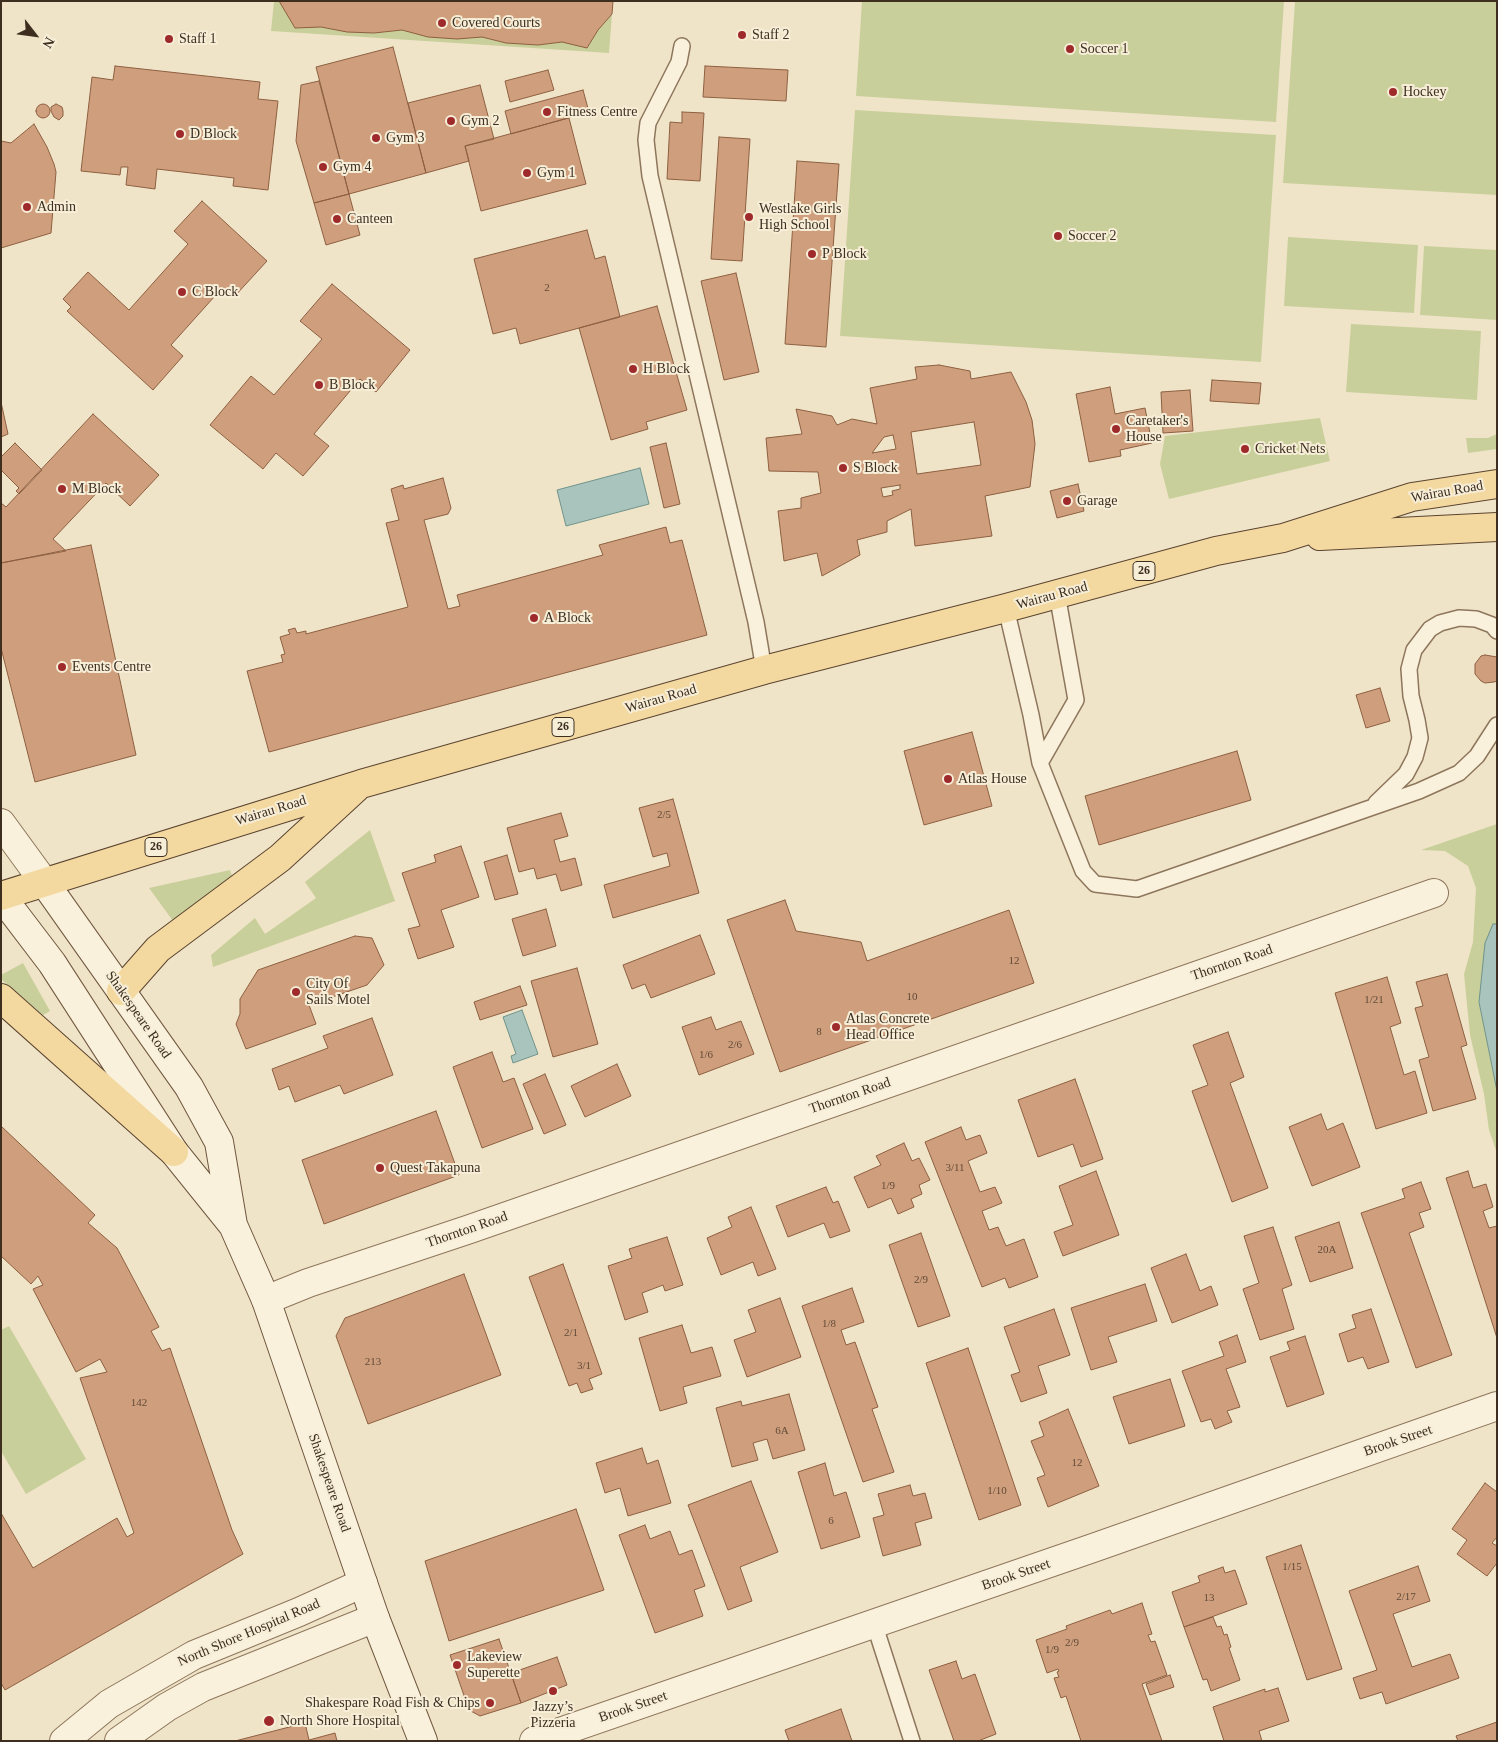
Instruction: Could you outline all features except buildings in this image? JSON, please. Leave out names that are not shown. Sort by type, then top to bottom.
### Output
[{"type":"main road","name":"Wairau Road","points":[[44,882],[361,784],[764,670],[1006,608],[1216,551],[1284,538],[1412,497],[1497,484]]},
{"type":"main road","name":"Wairau Road","points":[[1284,538],[1497,527]]},
{"type":"main road","points":[[121,991],[158,949],[280,858],[361,784]]},
{"type":"main road","name":"26","points":[[1,896],[44,882]]},
{"type":"main road","points":[[1,998],[174,1152]]},
{"type":"street","name":"Shakespeare Road","points":[[1,823],[189,1087],[219,1142],[233,1225],[266,1300],[375,1618],[423,1741]]},
{"type":"street","name":"Thornton Road","points":[[266,1300],[308,1283],[479,1226],[1434,893]]},
{"type":"street","name":"Shakespeare Road","points":[[1,896],[52,963],[174,1152],[233,1225]]},
{"type":"street","name":"Brook Street","points":[[534,1741],[1497,1406]]},
{"type":"street","name":"North Shore Hospital Road","points":[[64,1741],[91,1718],[123,1696],[194,1655],[299,1612],[363,1583]]},
{"type":"street","points":[[118,1741],[167,1707],[203,1687],[375,1618]]},
{"type":"street","points":[[46,1741],[50,1737],[91,1718]]},
{"type":"lane","points":[[682,46],[679,62],[648,124],[646,140],[650,176],[756,622],[764,670]]},
{"type":"lane","points":[[1040,764],[1076,700],[1057,594]]},
{"type":"lane","points":[[1006,608],[1031,715],[1040,764],[1083,871],[1095,884],[1137,889],[1419,791],[1460,773],[1477,756],[1497,725]]},
{"type":"lane","points":[[1372,808],[1406,774],[1415,757],[1420,738],[1410,696],[1410,669],[1414,650],[1430,629],[1440,623],[1459,618],[1476,620],[1492,625],[1497,631]]},
{"type":"lane","points":[[874,1624],[912,1741]]},
{"type":"green space","name":"Covered Courts","points":[[274,1],[613,1],[609,53],[271,31]]},
{"type":"green space","name":"Soccer 1","points":[[862,1],[1284,1],[1276,122],[856,96]]},
{"type":"green space","name":"Hockey","points":[[1295,1],[1497,1],[1497,195],[1283,183]]},
{"type":"green space","name":"Soccer 2","points":[[855,110],[1276,135],[1261,362],[840,336]]},
{"type":"green space","points":[[1288,237],[1418,245],[1414,313],[1284,306]]},
{"type":"green space","points":[[1424,246],[1497,250],[1497,320],[1420,315]]},
{"type":"green space","points":[[1351,324],[1481,331],[1477,400],[1346,392]]},
{"type":"green space","name":"Cricket Nets","points":[[1320,418],[1330,461],[1169,499],[1160,464],[1165,436]]},
{"type":"green space","points":[[1497,434],[1497,449],[1468,453],[1466,438],[1488,438]]},
{"type":"green space","points":[[1497,824],[1497,924],[1493,925],[1479,1002],[1497,1091],[1497,1153],[1489,1130],[1484,1094],[1470,1035],[1464,974],[1473,942],[1476,888],[1468,866],[1445,851],[1421,850]]},
{"type":"green space","points":[[370,830],[395,901],[213,967],[211,955],[255,918],[265,934],[316,898],[305,882]]},
{"type":"green space","points":[[230,870],[232,876],[173,921],[149,888]]},
{"type":"green space","points":[[23,963],[50,1011],[43,1015],[1,979],[1,975]]},
{"type":"green space","points":[[9,1326],[86,1459],[26,1494],[1,1451],[1,1330]]},
{"type":"water","points":[[640,468],[649,504],[566,526],[557,490]]},
{"type":"water","points":[[1493,924],[1497,924],[1497,1091],[1479,1002],[1485,943]]},
{"type":"water","points":[[522,1010],[538,1054],[513,1063],[511,1056],[516,1054],[503,1017]]},
{"type":"place","name":"Covered Courts","points":[[442,23]]},
{"type":"place","name":"Staff 2","points":[[742,35]]},
{"type":"place","name":"Staff 1","points":[[169,39]]},
{"type":"place","name":"Soccer 1","points":[[1070,49]]},
{"type":"place","name":"Hockey","points":[[1393,92]]},
{"type":"place","name":"Fitness Centre","points":[[547,112]]},
{"type":"place","name":"Gym 2","points":[[451,121]]},
{"type":"place","name":"D Block","points":[[180,134]]},
{"type":"place","name":"Gym 3","points":[[376,138]]},
{"type":"place","name":"Gym 4","points":[[323,167]]},
{"type":"place","name":"Gym 1","points":[[527,173]]},
{"type":"place","name":"Admin","points":[[27,207]]},
{"type":"place","name":"Westlake Girls High School","points":[[749,217]]},
{"type":"place","name":"Canteen","points":[[337,219]]},
{"type":"place","name":"Soccer 2","points":[[1058,236]]},
{"type":"place","name":"P Block","points":[[812,254]]},
{"type":"place","name":"C Block","points":[[182,292]]},
{"type":"place","name":"H Block","points":[[633,369]]},
{"type":"place","name":"B Block","points":[[319,385]]},
{"type":"place","name":"Caretaker's House","points":[[1116,429]]},
{"type":"place","name":"Cricket Nets","points":[[1245,449]]},
{"type":"place","name":"S Block","points":[[843,468]]},
{"type":"place","name":"M Block","points":[[62,489]]},
{"type":"place","name":"Garage","points":[[1067,501]]},
{"type":"place","name":"A Block","points":[[534,618]]},
{"type":"place","name":"Events Centre","points":[[62,667]]},
{"type":"place","name":"Atlas House","points":[[948,779]]},
{"type":"place","name":"City Of Sails Motel","points":[[296,992]]},
{"type":"place","name":"Atlas Concrete Head Office","points":[[836,1027]]},
{"type":"place","name":"Quest Takapuna","points":[[380,1168]]},
{"type":"place","name":"Lakeview Superette","points":[[457,1665]]},
{"type":"place","name":"Jazzy’s Pizzeria","points":[[553,1691]]},
{"type":"place","name":"Shakespare Road Fish & Chips","points":[[490,1703]]},
{"type":"place","name":"North Shore Hospital","points":[[269,1721]]}]
